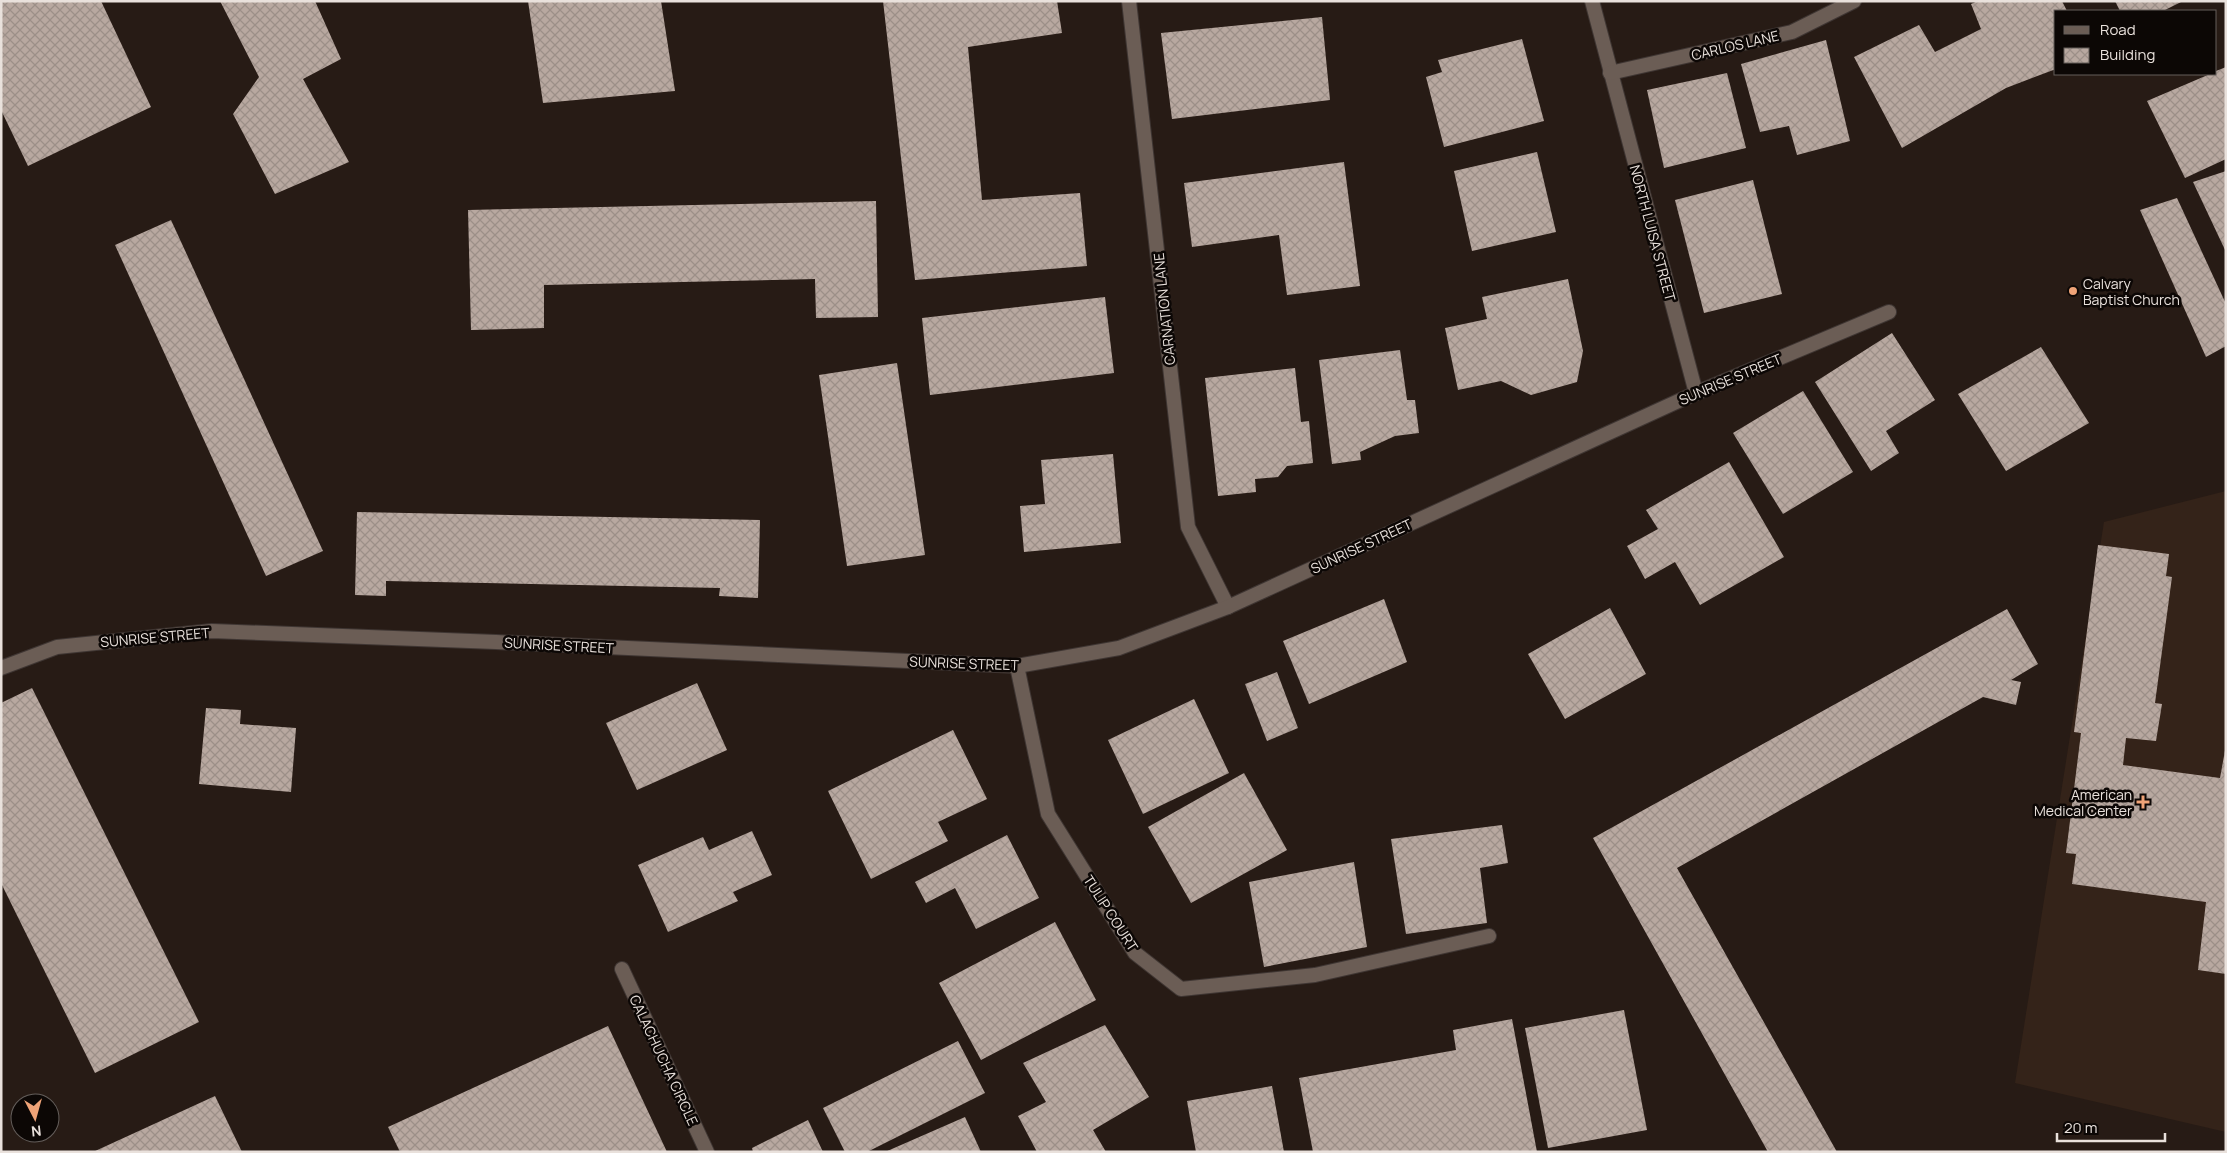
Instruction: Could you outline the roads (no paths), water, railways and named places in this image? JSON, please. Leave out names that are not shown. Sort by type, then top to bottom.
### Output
[{"type":"street","name":"CARNATION LANE","points":[[1129,1],[1188,528],[1228,607]]},
{"type":"street","name":"NORTH LUISA STREET","points":[[1592,1],[1696,393]]},
{"type":"street","name":"CARLOS LANE","points":[[1610,73],[1792,32],[1854,1]]},
{"type":"street","name":"SUNRISE STREET","points":[[1,668],[57,647],[212,631],[1017,666],[1119,648],[1228,607],[1696,393],[1889,312]]},
{"type":"street","name":"TULIP COURT","points":[[1017,666],[1048,814],[1135,953],[1181,989],[1315,975],[1489,936]]},
{"type":"street","name":"CALACHUCHA CIRCLE","points":[[622,969],[707,1152]]},
{"type":"place","name":"Calvary Baptist Church","points":[[2073,291]]},
{"type":"place","name":"American Medical Center","points":[[2143,802]]}]
